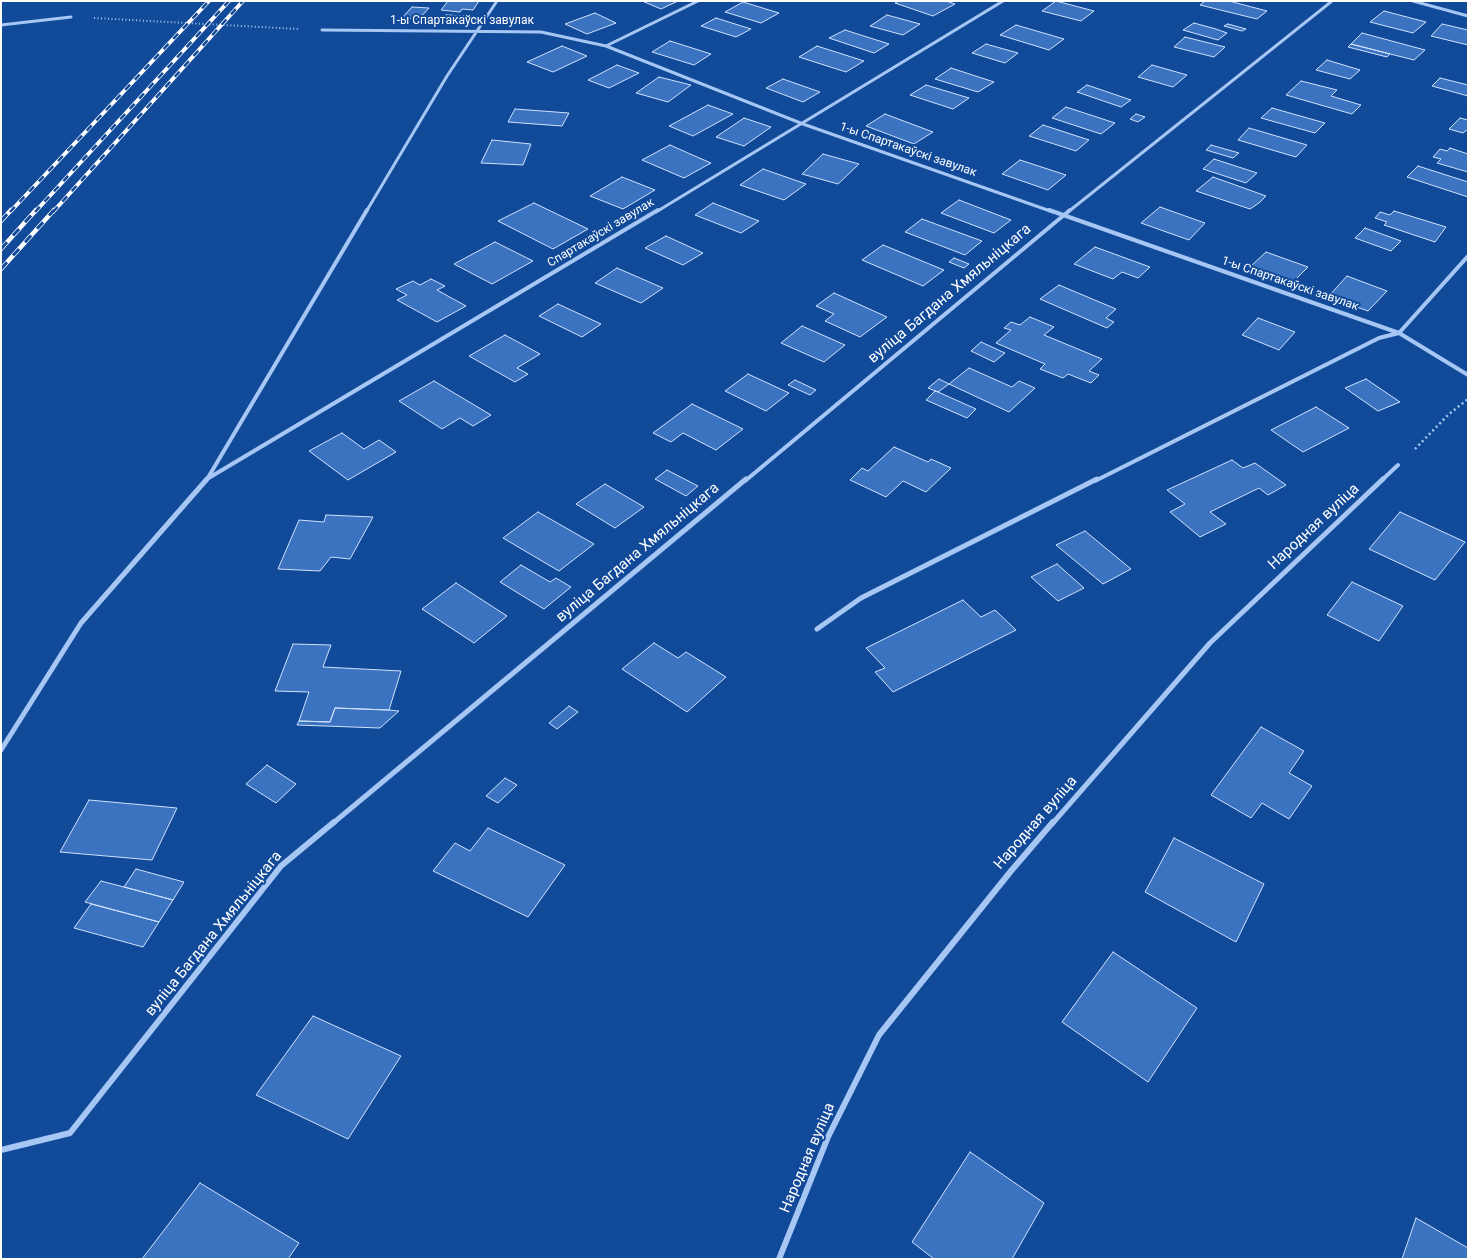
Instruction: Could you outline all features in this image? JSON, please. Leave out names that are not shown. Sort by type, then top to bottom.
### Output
[{"type":"street","points":[[1,750],[81,622],[207,479],[447,76],[497,1]]},
{"type":"street","points":[[606,46],[698,1]]},
{"type":"street","name":"Спартакаўскі завулак","points":[[207,479],[803,124],[1003,1]]},
{"type":"street","name":"вуліца Багдана Хмяльніцкага","points":[[1,1150],[70,1133],[281,866],[1063,216],[1332,1]]},
{"type":"street","points":[[1413,1],[1468,16]]},
{"type":"street","points":[[1,25],[71,17]]},
{"type":"street","name":"1-ы Спартакаўскі завулак","points":[[322,30],[542,32],[606,46],[803,124],[1399,333],[1468,375]]},
{"type":"street","points":[[817,629],[870,594],[1379,338],[1399,333],[1468,256]]},
{"type":"street","name":"Народная вуліца","points":[[779,1259],[828,1137],[879,1035],[1011,871],[1210,643],[1398,465]]},
{"type":"path","points":[[71,17],[322,30]]},
{"type":"path","points":[[1398,465],[1449,414],[1468,399]]},
{"type":"building","points":[[448,1],[479,1],[473,10],[462,9],[460,12],[441,10]]},
{"type":"building","points":[[642,1],[678,1],[661,9]]},
{"type":"building","points":[[899,1],[946,1],[955,4],[933,16],[895,3]]},
{"type":"building","points":[[1056,1],[1094,11],[1081,21],[1042,11]]},
{"type":"building","points":[[1205,1],[1229,1],[1267,11],[1257,19],[1200,5]]},
{"type":"building","points":[[743,2],[779,13],[761,23],[725,12]]},
{"type":"building","points":[[412,7],[429,8],[419,19],[402,18]]},
{"type":"building","points":[[1384,11],[1426,22],[1413,33],[1370,22]]},
{"type":"building","points":[[595,13],[616,23],[587,34],[565,24]]},
{"type":"building","points":[[446,15],[468,16],[464,22],[442,21]]},
{"type":"building","points":[[887,15],[920,24],[903,35],[870,26]]},
{"type":"building","points":[[716,18],[751,29],[736,37],[701,26]]},
{"type":"building","points":[[1194,23],[1227,33],[1218,40],[1183,30]]},
{"type":"building","points":[[1228,24],[1246,29],[1242,31],[1224,26]]},
{"type":"building","points":[[1442,24],[1468,30],[1468,45],[1431,36]]},
{"type":"building","points":[[1016,25],[1064,39],[1049,50],[1000,35]]},
{"type":"building","points":[[845,30],[889,44],[874,53],[829,38]]},
{"type":"building","points":[[1362,33],[1425,50],[1414,60],[1351,44]]},
{"type":"building","points":[[1185,37],[1225,47],[1214,57],[1174,47]]},
{"type":"building","points":[[670,41],[711,54],[694,65],[652,52]]},
{"type":"building","points":[[986,44],[1018,53],[1005,63],[972,53]]},
{"type":"building","points":[[1351,44],[1390,54],[1387,57],[1348,47]]},
{"type":"building","points":[[562,46],[587,56],[553,72],[527,62]]},
{"type":"building","points":[[817,46],[864,61],[846,72],[799,57]]},
{"type":"building","points":[[1327,60],[1360,70],[1350,79],[1316,70]]},
{"type":"building","points":[[617,65],[639,73],[609,88],[588,80]]},
{"type":"building","points":[[1152,65],[1187,75],[1173,87],[1138,77]]},
{"type":"building","points":[[951,68],[994,82],[978,92],[935,79]]},
{"type":"building","points":[[659,77],[691,85],[668,102],[636,93]]},
{"type":"building","points":[[1440,78],[1468,85],[1468,96],[1432,86]]},
{"type":"building","points":[[783,79],[820,92],[803,102],[766,88]]},
{"type":"building","points":[[1301,81],[1337,90],[1331,96],[1361,105],[1352,114],[1286,95]]},
{"type":"building","points":[[926,85],[969,98],[953,109],[910,95]]},
{"type":"building","points":[[1087,85],[1131,100],[1121,107],[1077,92]]},
{"type":"building","points":[[708,105],[733,114],[693,136],[669,126]]},
{"type":"building","points":[[1066,107],[1115,123],[1101,134],[1052,118]]},
{"type":"building","points":[[1272,108],[1325,123],[1315,133],[1261,118]]},
{"type":"building","points":[[515,109],[569,113],[562,126],[508,122]]},
{"type":"building","points":[[885,114],[933,132],[914,144],[866,126]]},
{"type":"building","points":[[1136,114],[1145,117],[1138,122],[1130,119]]},
{"type":"building","points":[[744,118],[771,127],[744,146],[716,137]]},
{"type":"building","points":[[1460,118],[1468,120],[1468,129],[1463,133],[1449,129]]},
{"type":"building","points":[[1043,125],[1089,140],[1076,151],[1029,136]]},
{"type":"building","points":[[1249,128],[1307,145],[1296,157],[1238,140]]},
{"type":"building","points":[[492,140],[531,144],[523,165],[481,163]]},
{"type":"building","points":[[670,145],[711,163],[684,178],[642,160]]},
{"type":"building","points":[[1211,145],[1239,153],[1233,158],[1206,150]]},
{"type":"building","points":[[1450,148],[1468,154],[1468,172],[1437,163],[1441,159],[1433,157],[1440,149],[1447,151]]},
{"type":"building","points":[[823,154],[859,164],[838,184],[802,174]]},
{"type":"building","points":[[1214,159],[1257,173],[1246,183],[1203,169]]},
{"type":"building","points":[[1020,160],[1066,175],[1048,190],[1002,174]]},
{"type":"building","points":[[1418,166],[1468,182],[1468,197],[1407,177]]},
{"type":"building","points":[[763,169],[806,184],[784,200],[740,185]]},
{"type":"building","points":[[622,177],[655,190],[623,209],[590,196]]},
{"type":"building","points":[[1213,177],[1266,196],[1250,209],[1196,191]]},
{"type":"building","points":[[959,200],[1011,220],[994,233],[941,213]]},
{"type":"building","points":[[534,203],[588,229],[553,249],[498,221]]},
{"type":"building","points":[[713,203],[759,221],[741,233],[695,215]]},
{"type":"building","points":[[1160,207],[1205,223],[1189,240],[1141,223]]},
{"type":"building","points":[[1394,211],[1446,227],[1435,242],[1384,225],[1387,222],[1375,218],[1380,212],[1390,215]]},
{"type":"building","points":[[922,219],[982,241],[965,255],[905,232]]},
{"type":"building","points":[[1365,228],[1401,241],[1391,251],[1355,238]]},
{"type":"building","points":[[666,236],[703,253],[683,265],[645,248]]},
{"type":"building","points":[[495,242],[533,261],[492,284],[454,264]]},
{"type":"building","points":[[883,245],[944,270],[923,286],[862,260]]},
{"type":"building","points":[[1095,247],[1150,267],[1138,278],[1122,272],[1113,279],[1074,264]]},
{"type":"building","points":[[1266,252],[1308,267],[1292,283],[1250,267]]},
{"type":"building","points":[[954,258],[969,264],[964,268],[949,262]]},
{"type":"building","points":[[617,268],[663,288],[641,303],[595,283]]},
{"type":"building","points":[[1347,276],[1387,291],[1368,311],[1328,297]]},
{"type":"building","points":[[431,279],[445,286],[437,290],[466,306],[437,322],[397,300],[407,295],[396,289],[413,281],[420,285]]},
{"type":"building","points":[[1059,285],[1116,309],[1106,318],[1114,322],[1107,328],[1040,299]]},
{"type":"building","points":[[834,293],[887,317],[860,337],[825,321],[834,314],[816,306]]},
{"type":"building","points":[[558,304],[601,324],[582,337],[539,316]]},
{"type":"building","points":[[1030,317],[1054,327],[1044,335],[1102,359],[1089,371],[1099,375],[1091,383],[1068,374],[1063,378],[1040,369],[1045,364],[996,343],[1011,330],[1004,328],[1011,322],[1020,325]]},
{"type":"building","points":[[1258,318],[1295,332],[1279,350],[1242,335]]},
{"type":"building","points":[[802,326],[845,345],[824,362],[781,343]]},
{"type":"building","points":[[505,335],[540,354],[517,368],[528,374],[515,382],[469,356]]},
{"type":"building","points":[[981,342],[1005,353],[994,362],[971,351]]},
{"type":"building","points":[[969,368],[1012,387],[1019,381],[1035,388],[1009,412],[949,384]]},
{"type":"building","points":[[748,374],[789,393],[766,411],[725,391]]},
{"type":"building","points":[[939,379],[949,384],[938,392],[928,388]]},
{"type":"building","points":[[1366,379],[1400,402],[1378,411],[1345,388]]},
{"type":"building","points":[[795,380],[816,390],[810,395],[788,385]]},
{"type":"building","points":[[434,381],[491,415],[473,426],[460,418],[442,429],[399,401]]},
{"type":"building","points":[[935,391],[976,409],[967,418],[926,400]]},
{"type":"building","points":[[692,404],[743,429],[716,450],[683,433],[671,442],[653,433]]},
{"type":"building","points":[[1316,407],[1349,428],[1303,452],[1271,430]]},
{"type":"building","points":[[342,433],[364,449],[379,440],[396,452],[348,480],[309,451]]},
{"type":"building","points":[[894,447],[928,462],[931,459],[951,468],[926,492],[903,481],[886,497],[850,480],[862,468],[868,471]]},
{"type":"building","points":[[1232,460],[1243,468],[1255,463],[1286,485],[1268,495],[1259,488],[1210,512],[1226,524],[1200,537],[1170,512],[1185,504],[1167,490]]},
{"type":"building","points":[[667,470],[698,486],[686,496],[655,479]]},
{"type":"building","points":[[605,484],[644,507],[615,528],[576,504]]},
{"type":"building","points":[[538,512],[594,544],[559,571],[503,538]]},
{"type":"building","points":[[1400,512],[1465,542],[1435,580],[1369,549]]},
{"type":"building","points":[[326,515],[373,517],[350,559],[331,557],[320,571],[278,569],[299,520],[324,522]]},
{"type":"building","points":[[1085,531],[1131,569],[1103,584],[1056,545]]},
{"type":"building","points":[[1057,564],[1084,588],[1058,601],[1031,577]]},
{"type":"building","points":[[521,565],[550,582],[556,578],[571,587],[544,609],[500,582]]},
{"type":"building","points":[[1352,582],[1403,606],[1379,641],[1327,615]]},
{"type":"building","points":[[456,583],[507,616],[474,643],[422,609]]},
{"type":"building","points":[[963,600],[981,617],[995,610],[1016,630],[893,692],[875,672],[885,668],[866,648]]},
{"type":"building","points":[[654,643],[678,658],[686,652],[726,677],[687,712],[622,669]]},
{"type":"building","points":[[293,644],[331,645],[323,667],[401,671],[389,710],[335,708],[330,722],[299,721],[309,692],[275,691]]},
{"type":"building","points":[[569,706],[578,712],[557,729],[549,723]]},
{"type":"building","points":[[335,708],[399,711],[380,728],[297,725],[299,721],[330,722]]},
{"type":"building","points":[[1261,727],[1304,751],[1289,773],[1312,786],[1289,819],[1262,803],[1251,818],[1211,795]]},
{"type":"building","points":[[267,765],[296,784],[276,803],[246,784]]},
{"type":"building","points":[[505,778],[517,785],[498,803],[486,796]]},
{"type":"building","points":[[89,800],[177,808],[152,860],[60,852]]},
{"type":"building","points":[[488,828],[565,865],[528,917],[433,871],[455,843],[470,851]]},
{"type":"building","points":[[1174,838],[1264,884],[1236,942],[1145,892]]},
{"type":"building","points":[[136,869],[184,882],[173,900],[124,887]]},
{"type":"building","points":[[101,881],[173,900],[159,922],[85,902]]},
{"type":"building","points":[[91,904],[159,922],[143,947],[74,928]]},
{"type":"building","points":[[1113,952],[1197,1008],[1148,1082],[1062,1022]]},
{"type":"building","points":[[313,1016],[401,1056],[348,1139],[256,1095]]},
{"type":"building","points":[[970,1152],[1044,1203],[1012,1259],[934,1259],[912,1242]]},
{"type":"building","points":[[200,1183],[299,1243],[288,1259],[142,1259]]},
{"type":"building","points":[[1416,1218],[1468,1248],[1468,1259],[1402,1259]]},
{"type":"railway","points":[[10,212],[209,1]]},
{"type":"railway","points":[[35,212],[229,1]]},
{"type":"railway","points":[[53,212],[243,1]]},
{"type":"railway","points":[[1,221],[11,210]]},
{"type":"railway","points":[[1,249],[36,210]]},
{"type":"railway","points":[[1,269],[54,210]]}]
